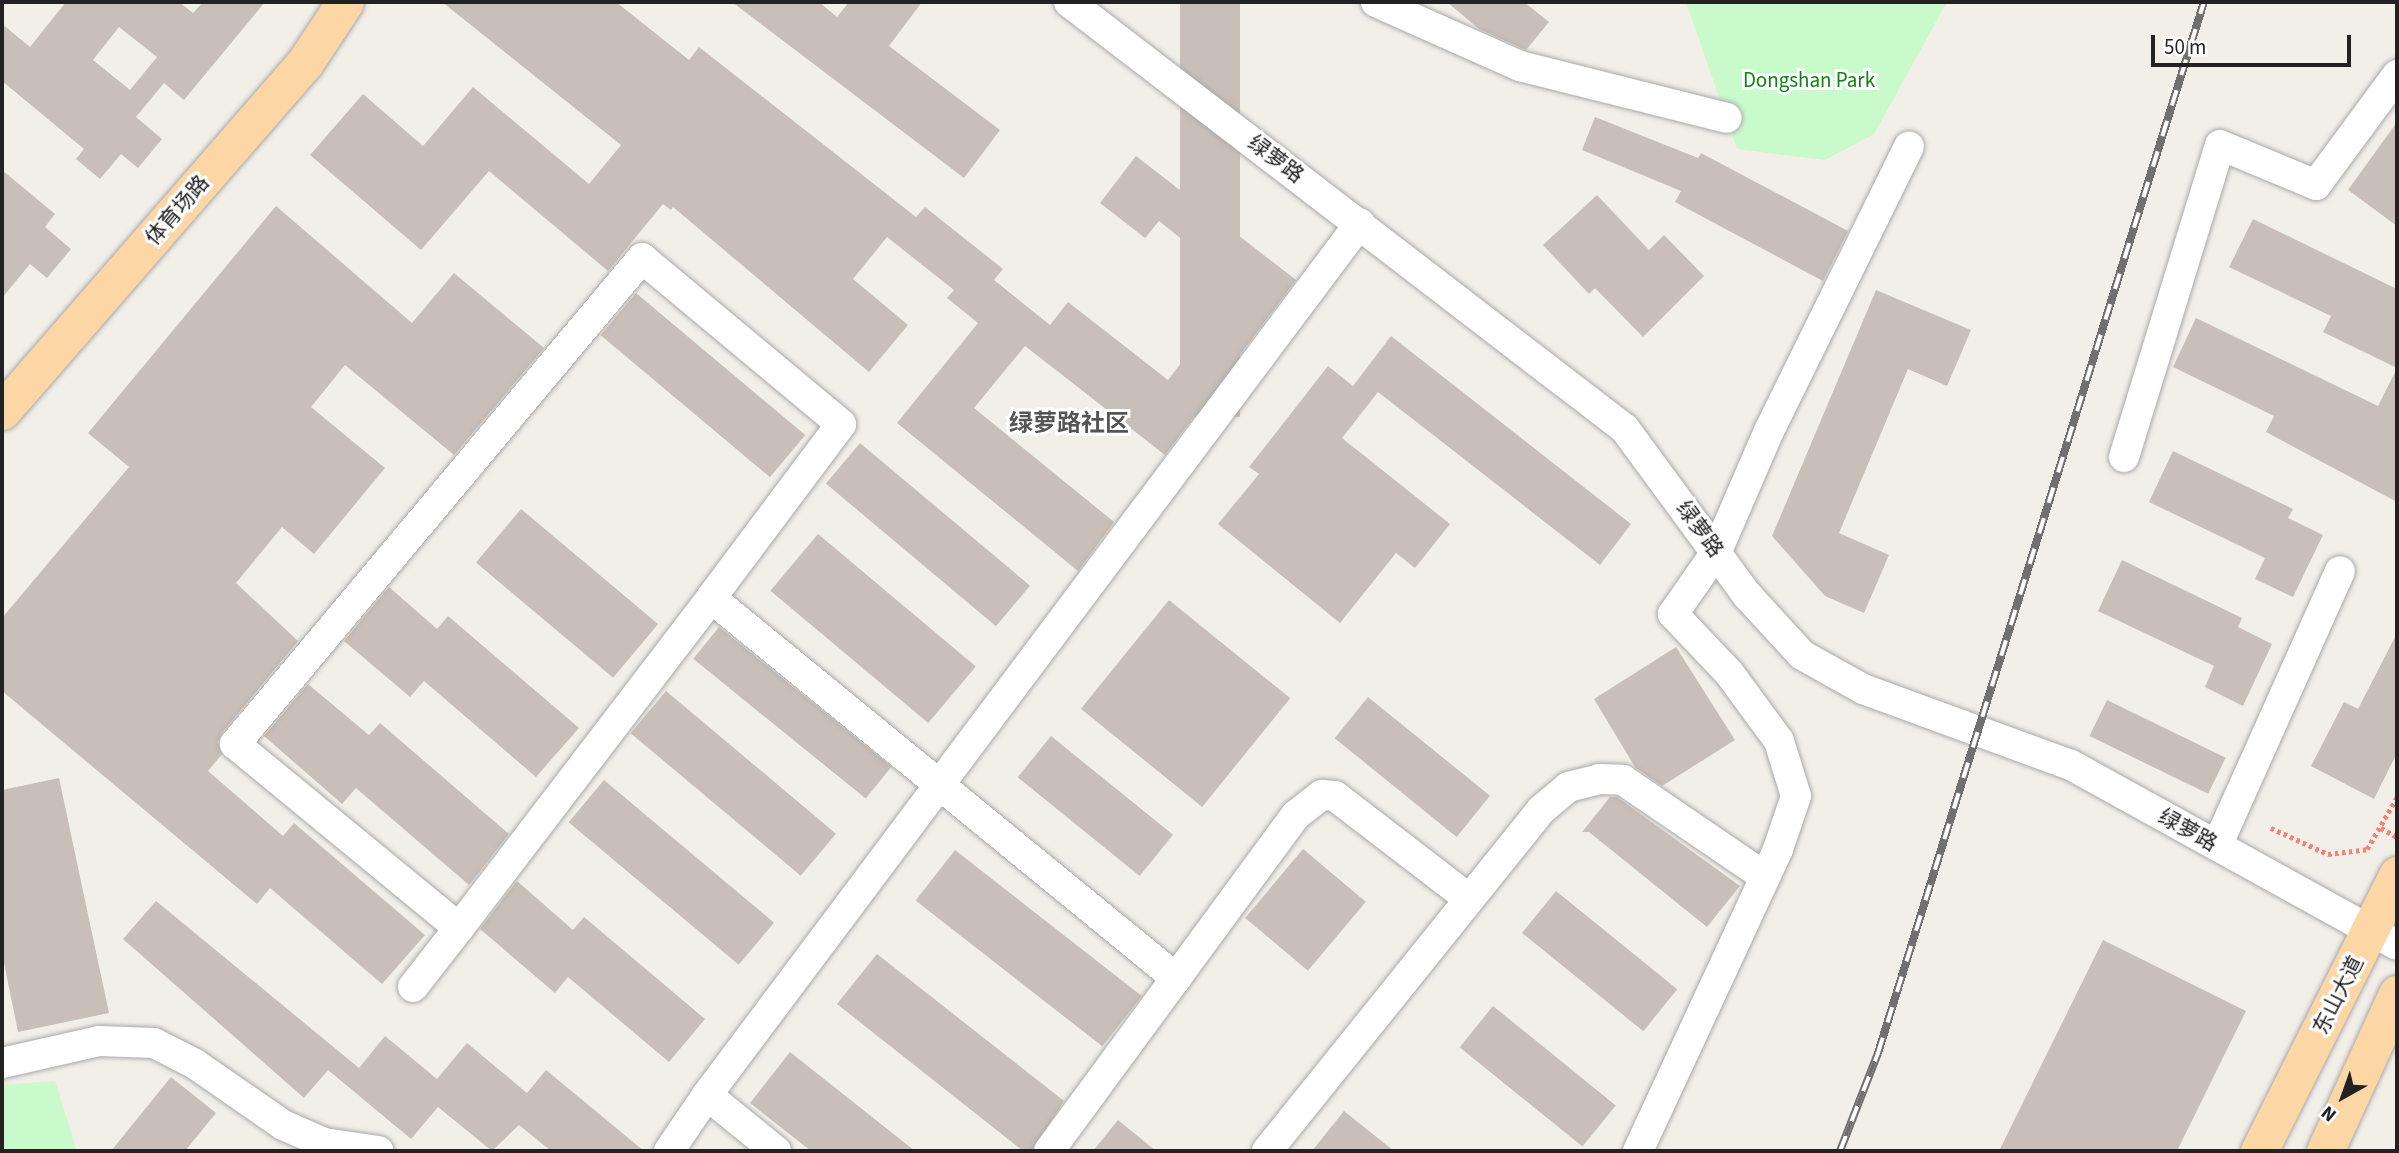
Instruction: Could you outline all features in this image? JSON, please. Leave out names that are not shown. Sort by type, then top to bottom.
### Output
[{"type":"main road","name":"体育场路","points":[[2,382],[292,47],[321,2]]},
{"type":"main road","name":"体育场路","points":[[2,411],[304,64],[345,2]]},
{"type":"main road","name":"东山大道","points":[[2259,1151],[2384,938],[2397,875]]},
{"type":"main road","points":[[2325,1151],[2397,993]]},
{"type":"street","name":"绿萝路","points":[[1069,2],[1625,429],[1747,594],[1802,655],[1837,677],[2071,765],[2384,938]]},
{"type":"street","points":[[1376,2],[1520,66],[1727,118]]},
{"type":"street","points":[[2124,457],[2220,145],[2316,185],[2397,75]]},
{"type":"street","points":[[1638,1151],[1765,877],[1796,796],[1779,741],[1730,674],[1673,614],[1717,551],[1769,431],[1909,147]]},
{"type":"street","points":[[669,1151],[706,1095],[1360,223]]},
{"type":"street","points":[[413,987],[459,928],[711,597],[841,424],[642,258],[235,744],[459,928]]},
{"type":"street","points":[[2217,846],[2340,571]]},
{"type":"street","points":[[711,597],[937,786],[1176,978]]},
{"type":"street","points":[[1267,1151],[1541,810],[1568,787],[1599,779],[1623,780],[1765,877]]},
{"type":"street","points":[[1049,1151],[1296,815],[1322,795],[1335,796],[1469,899]]},
{"type":"street","points":[[2,1063],[99,1041],[154,1043],[302,1143],[324,1143],[378,1151]]},
{"type":"street","points":[[706,1095],[776,1151]]},
{"type":"path","points":[[2271,828],[2328,854],[2367,849],[2397,797]]},
{"type":"path","points":[[2381,828],[2397,837]]},
{"type":"green space","name":"Dongshan Park","points":[[1686,2],[1947,2],[1874,134],[1825,160],[1737,149]]},
{"type":"green space","points":[[55,1081],[77,1151],[2,1151],[2,1085]]},
{"type":"building","points":[[66,2],[179,2],[193,13],[203,2],[265,2],[184,100],[164,83],[136,117],[162,139],[138,168],[121,154],[100,179],[76,159],[84,149],[2,81],[2,24],[30,47]],"holes":[[[119,27],[157,57],[130,90],[93,60]]]},
{"type":"building","points":[[442,2],[616,2],[689,60],[699,47],[916,217],[925,207],[1003,269],[994,280],[1050,325],[1068,302],[1168,380],[1230,299],[1193,271],[1204,257],[1159,221],[1145,238],[1100,203],[1136,156],[1296,280],[1165,455],[1025,346],[974,408],[1114,522],[1078,571],[897,423],[978,323],[947,298],[954,290],[887,237],[853,279],[908,325],[869,372],[673,207],[671,210],[663,204],[608,271],[489,171],[421,250],[310,155],[363,94],[423,146],[473,87],[589,184],[621,145]]},
{"type":"building","points":[[732,2],[819,2],[837,17],[849,2],[922,2],[889,46],[1000,130],[964,178]]},
{"type":"building","points":[[1180,2],[1240,2],[1240,417],[1180,417]]},
{"type":"building","points":[[1447,2],[1524,2],[1549,22],[1526,50],[1479,29]]},
{"type":"building","points":[[1595,117],[1698,158],[1701,153],[1848,231],[1823,281],[1675,202],[1681,191],[1582,150]]},
{"type":"building","points":[[2397,122],[2397,226],[2348,190]]},
{"type":"building","points":[[2,170],[55,214],[45,227],[71,249],[47,278],[30,264],[2,298]]},
{"type":"building","points":[[1597,195],[1649,250],[1664,235],[1704,276],[1643,337],[1595,288],[1589,294],[1543,245]]},
{"type":"building","points":[[276,206],[412,323],[454,273],[544,348],[454,455],[345,365],[311,407],[385,468],[314,554],[282,527],[236,583],[298,641],[222,733],[218,742],[222,754],[208,771],[283,836],[294,823],[425,935],[382,984],[270,888],[257,904],[2,691],[2,618],[129,467],[88,433]]},
{"type":"building","points":[[2253,219],[2397,289],[2397,368],[2323,332],[2331,316],[2229,267]]},
{"type":"building","points":[[1876,290],[1971,330],[1947,386],[1908,369],[1839,533],[1889,555],[1864,613],[1825,596],[1772,536]]},
{"type":"building","points":[[636,293],[805,435],[770,477],[601,335]]},
{"type":"building","points":[[2196,318],[2378,406],[2397,368],[2397,502],[2266,432],[2274,416],[2173,367]]},
{"type":"building","points":[[1391,336],[1631,524],[1600,565],[1378,392],[1342,438],[1450,524],[1415,568],[1396,553],[1340,623],[1218,524],[1259,474],[1249,467],[1328,366],[1353,386]]},
{"type":"building","points":[[860,443],[1030,586],[996,626],[826,484]]},
{"type":"building","points":[[2173,451],[2293,509],[2288,518],[2323,535],[2293,597],[2255,579],[2265,558],[2149,502]]},
{"type":"building","points":[[521,509],[658,624],[613,678],[476,563]]},
{"type":"building","points":[[818,534],[976,666],[928,723],[770,591]]},
{"type":"building","points":[[2122,560],[2242,618],[2238,627],[2272,644],[2243,706],[2205,687],[2214,666],[2098,611]]},
{"type":"building","points":[[389,587],[437,629],[448,616],[579,728],[536,777],[424,681],[410,697],[344,641]]},
{"type":"building","points":[[1169,600],[1290,698],[1202,807],[1081,709]]},
{"type":"building","points":[[719,627],[892,767],[866,799],[693,659]]},
{"type":"building","points":[[2397,633],[2397,753],[2374,799],[2311,766],[2344,702],[2358,709]]},
{"type":"building","points":[[1676,647],[1735,740],[1662,786],[1635,767],[1594,699]]},
{"type":"building","points":[[308,684],[369,735],[380,723],[509,834],[469,885],[356,788],[342,804],[264,736]]},
{"type":"building","points":[[666,691],[836,834],[801,876],[631,733]]},
{"type":"building","points":[[1368,697],[1490,796],[1457,837],[1335,738]]},
{"type":"building","points":[[2107,700],[2226,758],[2208,794],[2089,736]]},
{"type":"building","points":[[1051,736],[1173,835],[1140,876],[1018,777]]},
{"type":"building","points":[[59,778],[109,1013],[18,1032],[2,953],[2,790]]},
{"type":"building","points":[[604,780],[774,923],[739,965],[569,822]]},
{"type":"building","points":[[1610,797],[1617,797],[1740,886],[1707,927],[1589,832],[1582,832]]},
{"type":"building","points":[[1303,849],[1366,902],[1308,971],[1245,918]]},
{"type":"building","points":[[955,850],[1142,996],[1102,1046],[916,900]]},
{"type":"building","points":[[517,881],[573,930],[584,917],[705,1019],[669,1062],[568,977],[555,993],[480,929]]},
{"type":"building","points":[[1556,891],[1677,989],[1643,1031],[1522,933]]},
{"type":"building","points":[[156,901],[359,1068],[385,1036],[437,1079],[467,1043],[527,1093],[546,1070],[644,1151],[551,1151],[519,1125],[492,1151],[438,1107],[411,1139],[328,1070],[304,1098],[123,939]]},
{"type":"building","points":[[2103,940],[2246,1011],[2177,1151],[1999,1151]]},
{"type":"building","points":[[877,954],[1064,1101],[1032,1151],[1023,1151],[837,1004]]},
{"type":"building","points":[[1493,1006],[1616,1105],[1582,1147],[1460,1047]]},
{"type":"building","points":[[790,1052],[915,1151],[811,1151],[750,1103]]},
{"type":"building","points":[[171,1077],[216,1113],[185,1151],[111,1151]]},
{"type":"building","points":[[1344,1111],[1394,1151],[1312,1151]]},
{"type":"building","points":[[1118,1120],[1156,1151],[1093,1151]]},
{"type":"railway","points":[[1840,1151],[1878,1053],[2204,2]]},
{"type":"district","name":"绿萝路社区","points":[[1069,424]]}]
